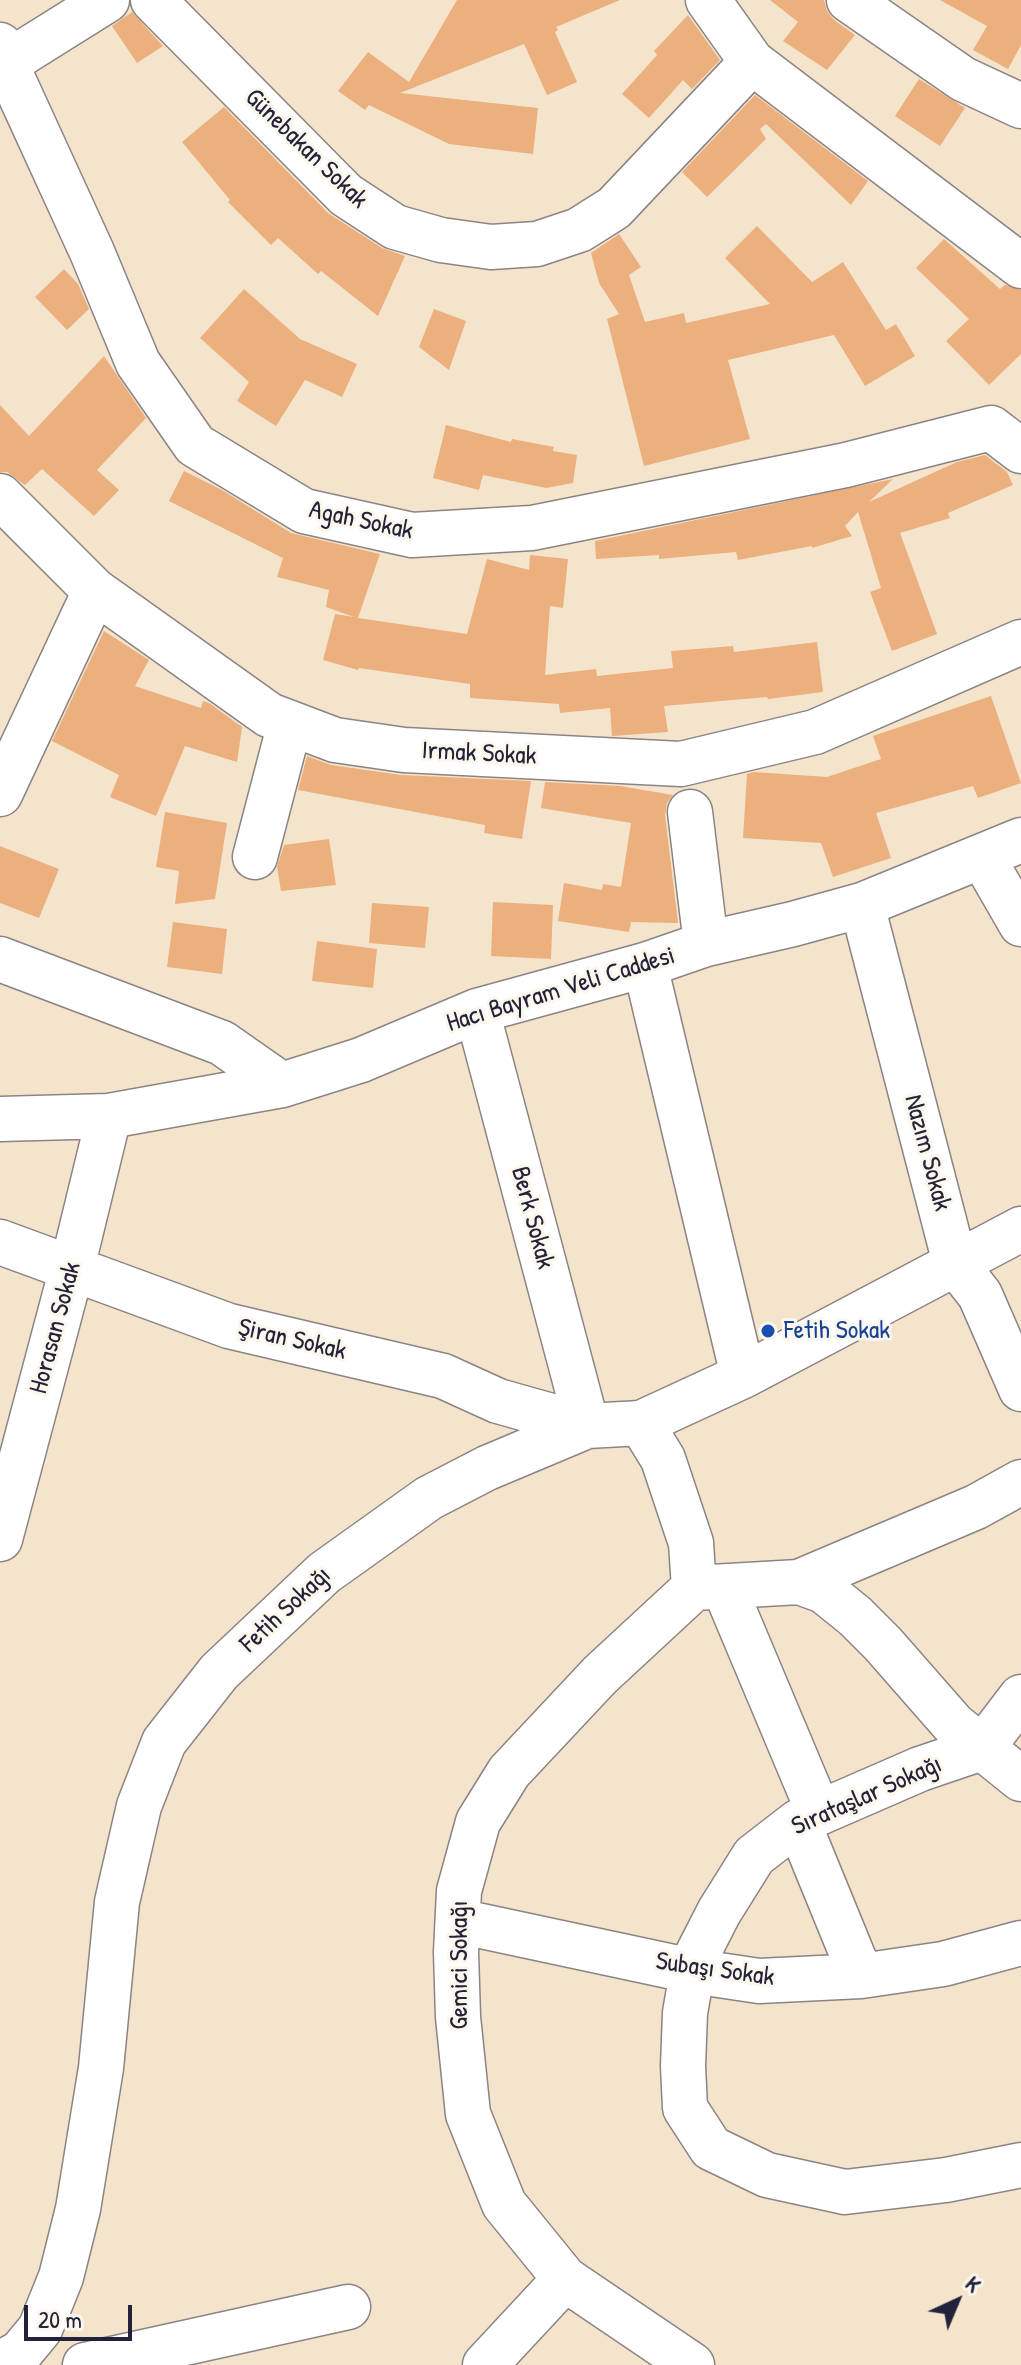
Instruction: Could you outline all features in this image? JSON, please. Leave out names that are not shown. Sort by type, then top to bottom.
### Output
[{"type":"street","points":[[2,59],[107,0]]},
{"type":"street","name":"Günebakan Sokak","points":[[153,0],[346,195],[395,227],[441,240],[491,247],[537,244],[579,230],[614,208],[752,62]]},
{"type":"street","points":[[708,0],[752,62],[1021,266]]},
{"type":"street","points":[[849,0],[963,79],[1021,106]]},
{"type":"street","name":"Agah Sokak","points":[[2,59],[92,252],[138,363],[195,445],[304,511],[412,535],[532,528],[846,465],[991,428],[1021,451]]},
{"type":"street","name":"Irmak Sokak","points":[[0,496],[95,591],[269,715],[335,740],[404,750],[681,764],[815,732],[1021,642]]},
{"type":"street","points":[[0,794],[95,591]]},
{"type":"street","points":[[255,857],[290,723]]},
{"type":"street","points":[[690,812],[706,944]]},
{"type":"street","points":[[1002,849],[1021,924]]},
{"type":"street","name":"Hacı Bayram Veli Caddesi","points":[[0,1119],[109,1116],[282,1085],[361,1060],[477,1011],[645,965],[706,944],[862,905],[1002,849]]},
{"type":"street","name":"Nazım Sokak","points":[[862,905],[955,1263],[980,1295],[1021,1389]]},
{"type":"street","points":[[0,959],[222,1043],[282,1085]]},
{"type":"street","points":[[645,965],[743,1376]]},
{"type":"street","name":"Berk Sokak","points":[[477,1011],[587,1426]]},
{"type":"street","name":"Horasan Sokak","points":[[3,1513],[72,1268],[109,1116]]},
{"type":"street","name":"Fetih Sokağı","points":[[0,2364],[21,2352],[41,2347],[78,2209],[101,2068],[117,1902],[139,1806],[164,1742],[219,1672],[324,1573],[429,1498],[487,1468],[587,1426],[641,1423],[743,1376],[1021,1229]]},
{"type":"street","name":"Şiran Sokak","points":[[0,1242],[229,1326],[443,1376],[498,1401],[587,1426]]},
{"type":"street","points":[[641,1423],[663,1459],[691,1543],[808,1817],[861,1976]]},
{"type":"street","points":[[709,1587],[799,1582],[976,1507],[1021,1482]]},
{"type":"street","points":[[799,1582],[824,1591],[855,1616],[954,1725],[1021,1779]]},
{"type":"street","name":"Gemici Sokağı","points":[[692,2365],[565,2279],[504,2204],[468,2114],[458,2017],[456,1952],[459,1891],[478,1822],[509,1772],[600,1675],[709,1587]]},
{"type":"street","points":[[982,1748],[1021,1697]]},
{"type":"street","name":"Sırataşlar Sokağı","points":[[982,1748],[920,1769],[808,1817],[754,1856],[719,1912],[694,1961],[685,2013],[685,2108],[711,2148],[767,2175],[845,2192],[946,2180],[1021,2165]]},
{"type":"street","name":"Subaşı Sokak","points":[[458,1921],[692,1971],[759,1981],[861,1976],[943,1964],[1021,1943]]},
{"type":"street","points":[[485,2365],[565,2279]]},
{"type":"street","points":[[85,2365],[348,2307]]},
{"type":"building","points":[[457,0],[620,0],[556,27],[558,30],[555,32],[577,82],[547,95],[524,44],[400,93],[538,108],[533,154],[449,144],[369,105],[365,110],[338,91],[368,52],[409,82]]},
{"type":"building","points":[[770,0],[824,0],[834,20],[855,35],[827,70],[783,41],[798,22]]},
{"type":"building","points":[[940,0],[1021,0],[1021,45],[1008,69],[973,50],[987,26]]},
{"type":"building","points":[[132,12],[163,46],[137,63],[112,26]]},
{"type":"building","points":[[688,15],[720,60],[692,89],[683,80],[649,118],[622,94],[657,55],[654,51]]},
{"type":"building","points":[[919,79],[965,108],[940,146],[895,116]]},
{"type":"building","points":[[755,95],[868,181],[851,205],[766,124],[760,129],[766,139],[707,197],[682,172]]},
{"type":"building","points":[[224,107],[328,213],[382,248],[405,256],[378,316],[321,271],[318,274],[278,238],[271,245],[228,202],[230,200],[182,142]]},
{"type":"building","points":[[757,226],[812,282],[843,262],[886,330],[896,324],[915,356],[865,386],[834,335],[728,360],[750,439],[644,466],[607,319],[619,314],[599,283],[591,253],[619,234],[641,267],[629,275],[645,322],[684,313],[686,323],[770,304],[725,258]]},
{"type":"building","points":[[944,239],[1000,289],[1005,285],[1021,290],[1021,354],[989,385],[946,341],[969,319],[916,268]]},
{"type":"building","points":[[64,269],[78,284],[89,309],[67,330],[35,297]]},
{"type":"building","points":[[244,289],[300,339],[357,364],[342,397],[305,380],[276,426],[237,401],[249,382],[200,338]]},
{"type":"building","points":[[434,309],[466,321],[449,370],[419,347]]},
{"type":"building","points":[[104,356],[146,418],[97,470],[119,490],[94,516],[42,469],[25,485],[7,472],[0,472],[0,405],[29,436]]},
{"type":"building","points":[[446,425],[511,442],[512,439],[554,447],[553,451],[577,455],[573,483],[546,488],[483,475],[479,490],[433,478]]},
{"type":"building","points":[[985,455],[1007,472],[1013,485],[948,513],[950,518],[900,533],[937,634],[892,651],[870,592],[881,588],[858,512],[845,526],[852,536],[812,548],[738,560],[736,552],[659,559],[659,555],[596,559],[595,541],[893,479],[869,502],[957,462]]},
{"type":"building","points":[[184,471],[222,490],[291,533],[380,554],[358,618],[467,634],[487,559],[529,570],[530,555],[568,559],[563,608],[550,606],[545,675],[596,669],[597,676],[673,668],[671,651],[733,646],[734,652],[817,642],[823,692],[664,706],[668,732],[612,736],[610,708],[560,713],[559,704],[470,698],[470,684],[358,670],[323,660],[335,614],[354,617],[326,607],[329,590],[277,577],[283,558],[169,501]]},
{"type":"building","points":[[104,631],[149,660],[135,686],[201,708],[203,701],[209,703],[242,727],[237,762],[185,746],[156,816],[110,797],[119,775],[52,741]]},
{"type":"building","points":[[991,696],[1021,783],[978,798],[973,786],[876,813],[891,858],[833,877],[821,843],[743,838],[747,774],[827,777],[881,759],[873,736]]},
{"type":"building","points":[[307,756],[331,765],[401,775],[531,781],[522,839],[484,833],[485,825],[298,790]]},
{"type":"building","points":[[545,782],[620,786],[673,795],[667,803],[665,815],[678,923],[631,922],[629,932],[558,921],[564,883],[602,890],[603,884],[621,887],[631,823],[541,808]]},
{"type":"building","points":[[165,812],[227,823],[215,899],[175,904],[179,871],[156,867]]},
{"type":"building","points":[[329,839],[336,885],[281,891],[277,867],[284,845]]},
{"type":"building","points":[[0,846],[59,869],[39,918],[0,903]]},
{"type":"building","points":[[493,902],[553,905],[551,959],[491,956]]},
{"type":"building","points":[[372,903],[429,907],[425,948],[369,943]]},
{"type":"building","points":[[173,922],[227,929],[222,974],[167,967]]},
{"type":"building","points":[[317,941],[377,949],[373,988],[312,981]]},
{"type":"place","name":"Fetih Sokak","points":[[768,1331]]}]
